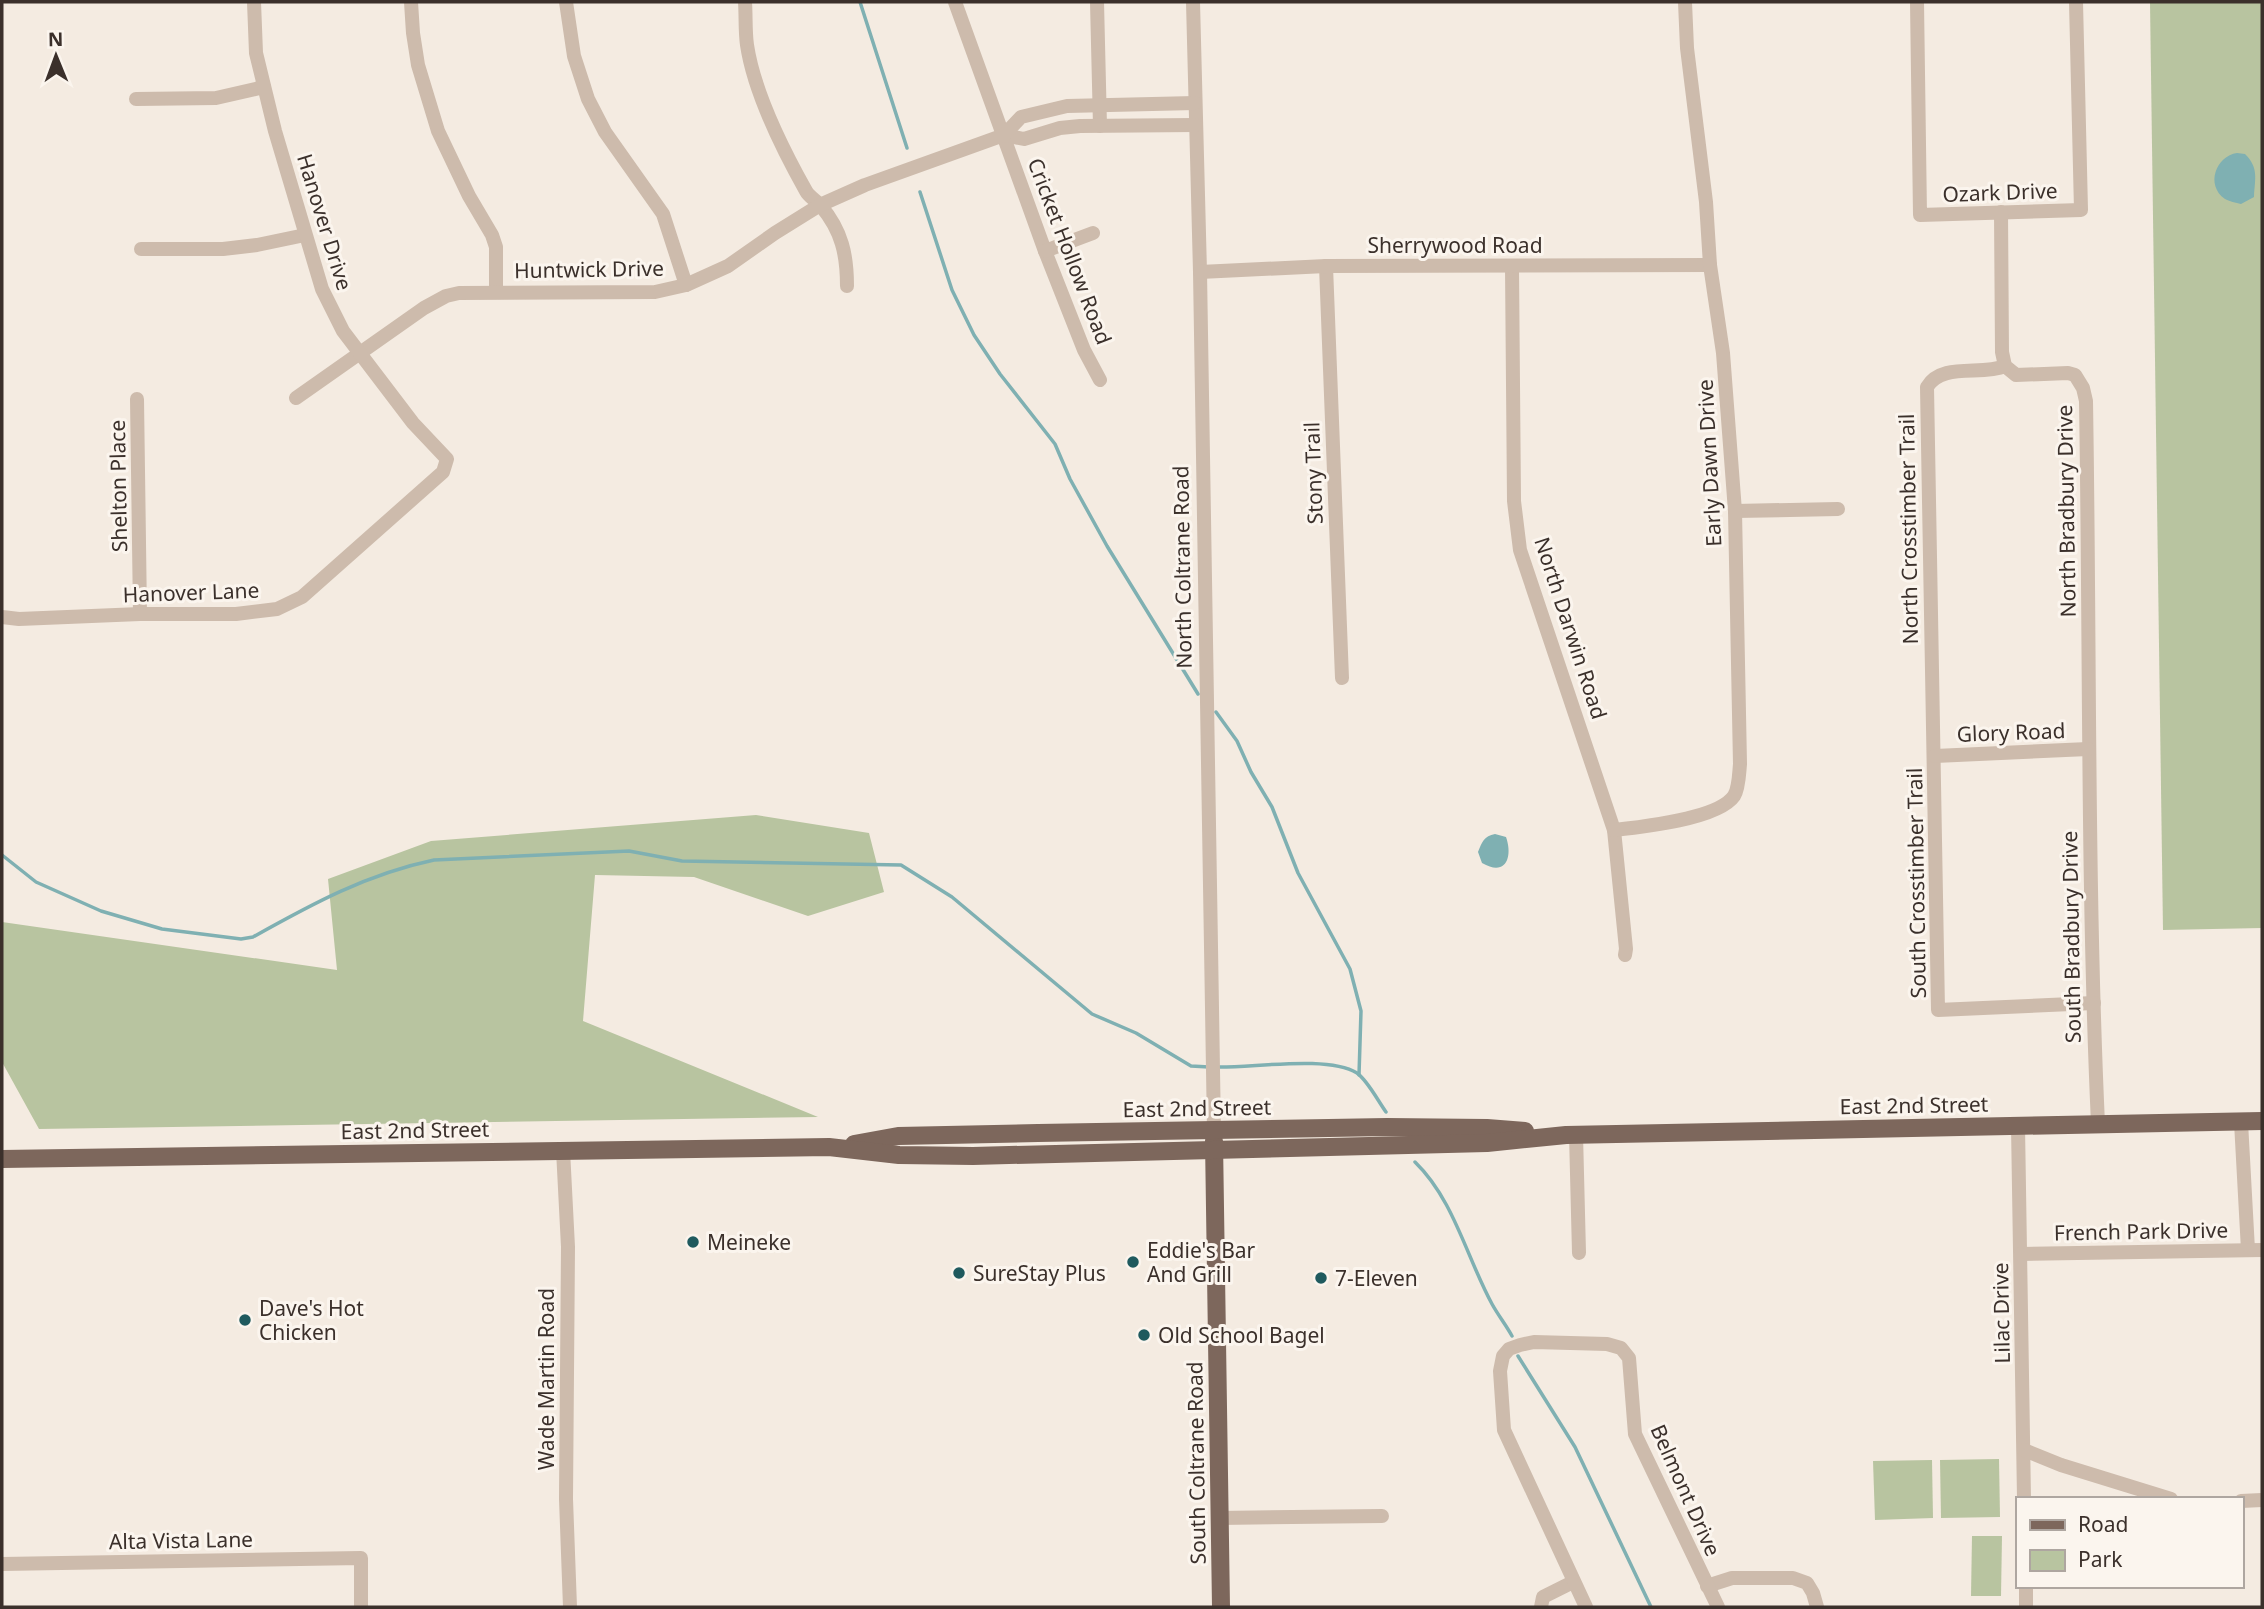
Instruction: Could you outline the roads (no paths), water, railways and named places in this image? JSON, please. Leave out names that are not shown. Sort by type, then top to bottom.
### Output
[{"type":"main road","name":"East 2nd Street","points":[[2,1159],[830,1147],[899,1155],[973,1156],[1487,1143],[1571,1134],[2262,1121]]},
{"type":"main road","name":"East 2nd Street","points":[[830,1147],[898,1136],[1038,1133],[1412,1127],[1487,1128],[1571,1134]]},
{"type":"main road","name":"South Coltrane Road","points":[[1214,1131],[1221,1607]]},
{"type":"main road","points":[[973,1156],[979,1148],[1038,1133]]},
{"type":"street","name":"Hanover Drive","points":[[254,2],[256,53],[275,131],[321,289],[343,331],[359,353],[413,423],[447,459]]},
{"type":"street","points":[[411,2],[418,65],[438,131],[496,247],[496,292]]},
{"type":"street","points":[[566,2],[574,56],[588,99],[604,132],[663,214],[686,285]]},
{"type":"street","points":[[746,2],[747,43],[754,76],[764,104],[807,194],[820,205],[834,225],[847,258],[847,286]]},
{"type":"street","name":"Cricket Hollow Road","points":[[955,2],[1045,251],[1084,350],[1100,380]]},
{"type":"street","points":[[1097,2],[1100,126]]},
{"type":"street","name":"North Coltrane Road","points":[[1193,2],[1214,1131]]},
{"type":"street","name":"Early Dawn Drive","points":[[1614,830],[1686,819],[1724,806],[1735,795],[1740,764],[1735,511],[1723,353],[1710,265],[1706,202],[1687,48],[1685,2]]},
{"type":"street","name":"Ozark Drive","points":[[1917,2],[1920,215],[2081,210],[2077,2]]},
{"type":"street","points":[[136,99],[216,98],[264,87]]},
{"type":"street","name":"Huntwick Drive","points":[[296,398],[424,308],[446,296],[496,292],[655,292],[686,285],[728,267],[782,228],[820,205],[866,185],[1004,135],[1021,117],[1067,106],[1195,103]]},
{"type":"street","name":"Huntwick Drive","points":[[1004,135],[1024,139],[1060,128],[1195,125]]},
{"type":"street","points":[[2001,212],[2002,352],[2006,366]]},
{"type":"street","points":[[1045,251],[1093,233]]},
{"type":"street","points":[[141,249],[223,249],[306,235]]},
{"type":"street","name":"Sherrywood Road","points":[[1200,272],[1326,266],[1710,265]]},
{"type":"street","name":"Stony Trail","points":[[1326,266],[1342,678]]},
{"type":"street","name":"North Darwin Road","points":[[1512,267],[1514,501],[1520,550],[1614,830],[1625,955]]},
{"type":"street","name":"North Bradbury Drive","points":[[2006,366],[2015,375],[2075,375],[2083,388],[2086,401],[2090,626],[2088,749]]},
{"type":"street","name":"North Crosstimber Trail","points":[[1935,756],[1927,387],[1931,380],[1942,373],[1993,371],[2006,366]]},
{"type":"street","name":"Shelton Place","points":[[137,399],[141,614]]},
{"type":"street","name":"Hanover Lane","points":[[2,617],[19,619],[141,614],[236,614],[277,610],[302,597],[328,575],[443,472],[447,459]]},
{"type":"street","points":[[1735,511],[1838,509]]},
{"type":"street","name":"Glory Road","points":[[1935,756],[2088,749]]},
{"type":"street","name":"South Bradbury Drive","points":[[2088,749],[2098,1124]]},
{"type":"street","name":"South Crosstimber Trail","points":[[1935,756],[1938,1010],[2094,1003]]},
{"type":"street","points":[[2241,1122],[2255,1250]]},
{"type":"street","name":"Lilac Drive","points":[[2018,1126],[2024,1497]]},
{"type":"street","points":[[1571,1134],[1579,1253]]},
{"type":"street","name":"Wade Martin Road","points":[[564,1150],[568,1247],[566,1499],[570,1607]]},
{"type":"street","name":"French Park Drive","points":[[2021,1254],[2255,1250]]},
{"type":"street","name":"Belmont Drive","points":[[1573,1582],[1504,1430],[1500,1371],[1503,1356],[1508,1349],[1534,1342],[1607,1344],[1621,1348],[1629,1359],[1635,1434],[1718,1607]]},
{"type":"street","points":[[2024,1450],[2085,1473],[2164,1497]]},
{"type":"street","points":[[2243,1501],[2262,1500]]},
{"type":"street","points":[[1219,1518],[1382,1516]]},
{"type":"street","name":"Alta Vista Lane","points":[[2,1564],[360,1559],[362,1607]]},
{"type":"street","points":[[1707,1586],[1732,1578],[1793,1578],[1807,1583],[1817,1607]]},
{"type":"street","points":[[1541,1607],[1544,1597],[1573,1582],[1586,1607]]},
{"type":"street","points":[[2026,1588],[2026,1607]]},
{"type":"water","points":[[2237,153],[2245,154],[2255,174],[2254,197],[2241,204],[2225,199],[2215,186],[2214,179],[2223,159]]},
{"type":"water","points":[[1495,834],[1506,837],[1509,851],[1506,863],[1497,868],[1482,863],[1478,852],[1484,840]]},
{"type":"waterway","points":[[860,2],[907,148]]},
{"type":"waterway","points":[[920,192],[952,290],[974,335],[1000,374],[1055,444],[1070,479],[1107,546],[1198,694]]},
{"type":"waterway","points":[[1216,712],[1237,741],[1251,772],[1272,807],[1298,873],[1350,969],[1361,1011],[1359,1075]]},
{"type":"waterway","points":[[2,855],[36,882],[101,911],[162,929],[241,939],[253,937],[363,882],[434,860],[629,851],[682,861],[901,865],[952,897],[1092,1014],[1136,1033],[1191,1066],[1209,1067]]},
{"type":"waterway","points":[[1217,1067],[1309,1063],[1344,1068],[1361,1077],[1386,1112]]},
{"type":"waterway","points":[[1415,1162],[1440,1193],[1494,1308],[1512,1336]]},
{"type":"waterway","points":[[1518,1356],[1575,1447],[1651,1607]]},
{"type":"place","name":"Meineke","points":[[693,1242]]},
{"type":"place","name":"Eddie's Bar And Grill","points":[[1133,1262]]},
{"type":"place","name":"SureStay Plus","points":[[959,1273]]},
{"type":"place","name":"7-Eleven","points":[[1321,1278]]},
{"type":"place","name":"Dave's Hot Chicken","points":[[245,1320]]},
{"type":"place","name":"Old School Bagel","points":[[1144,1335]]}]
